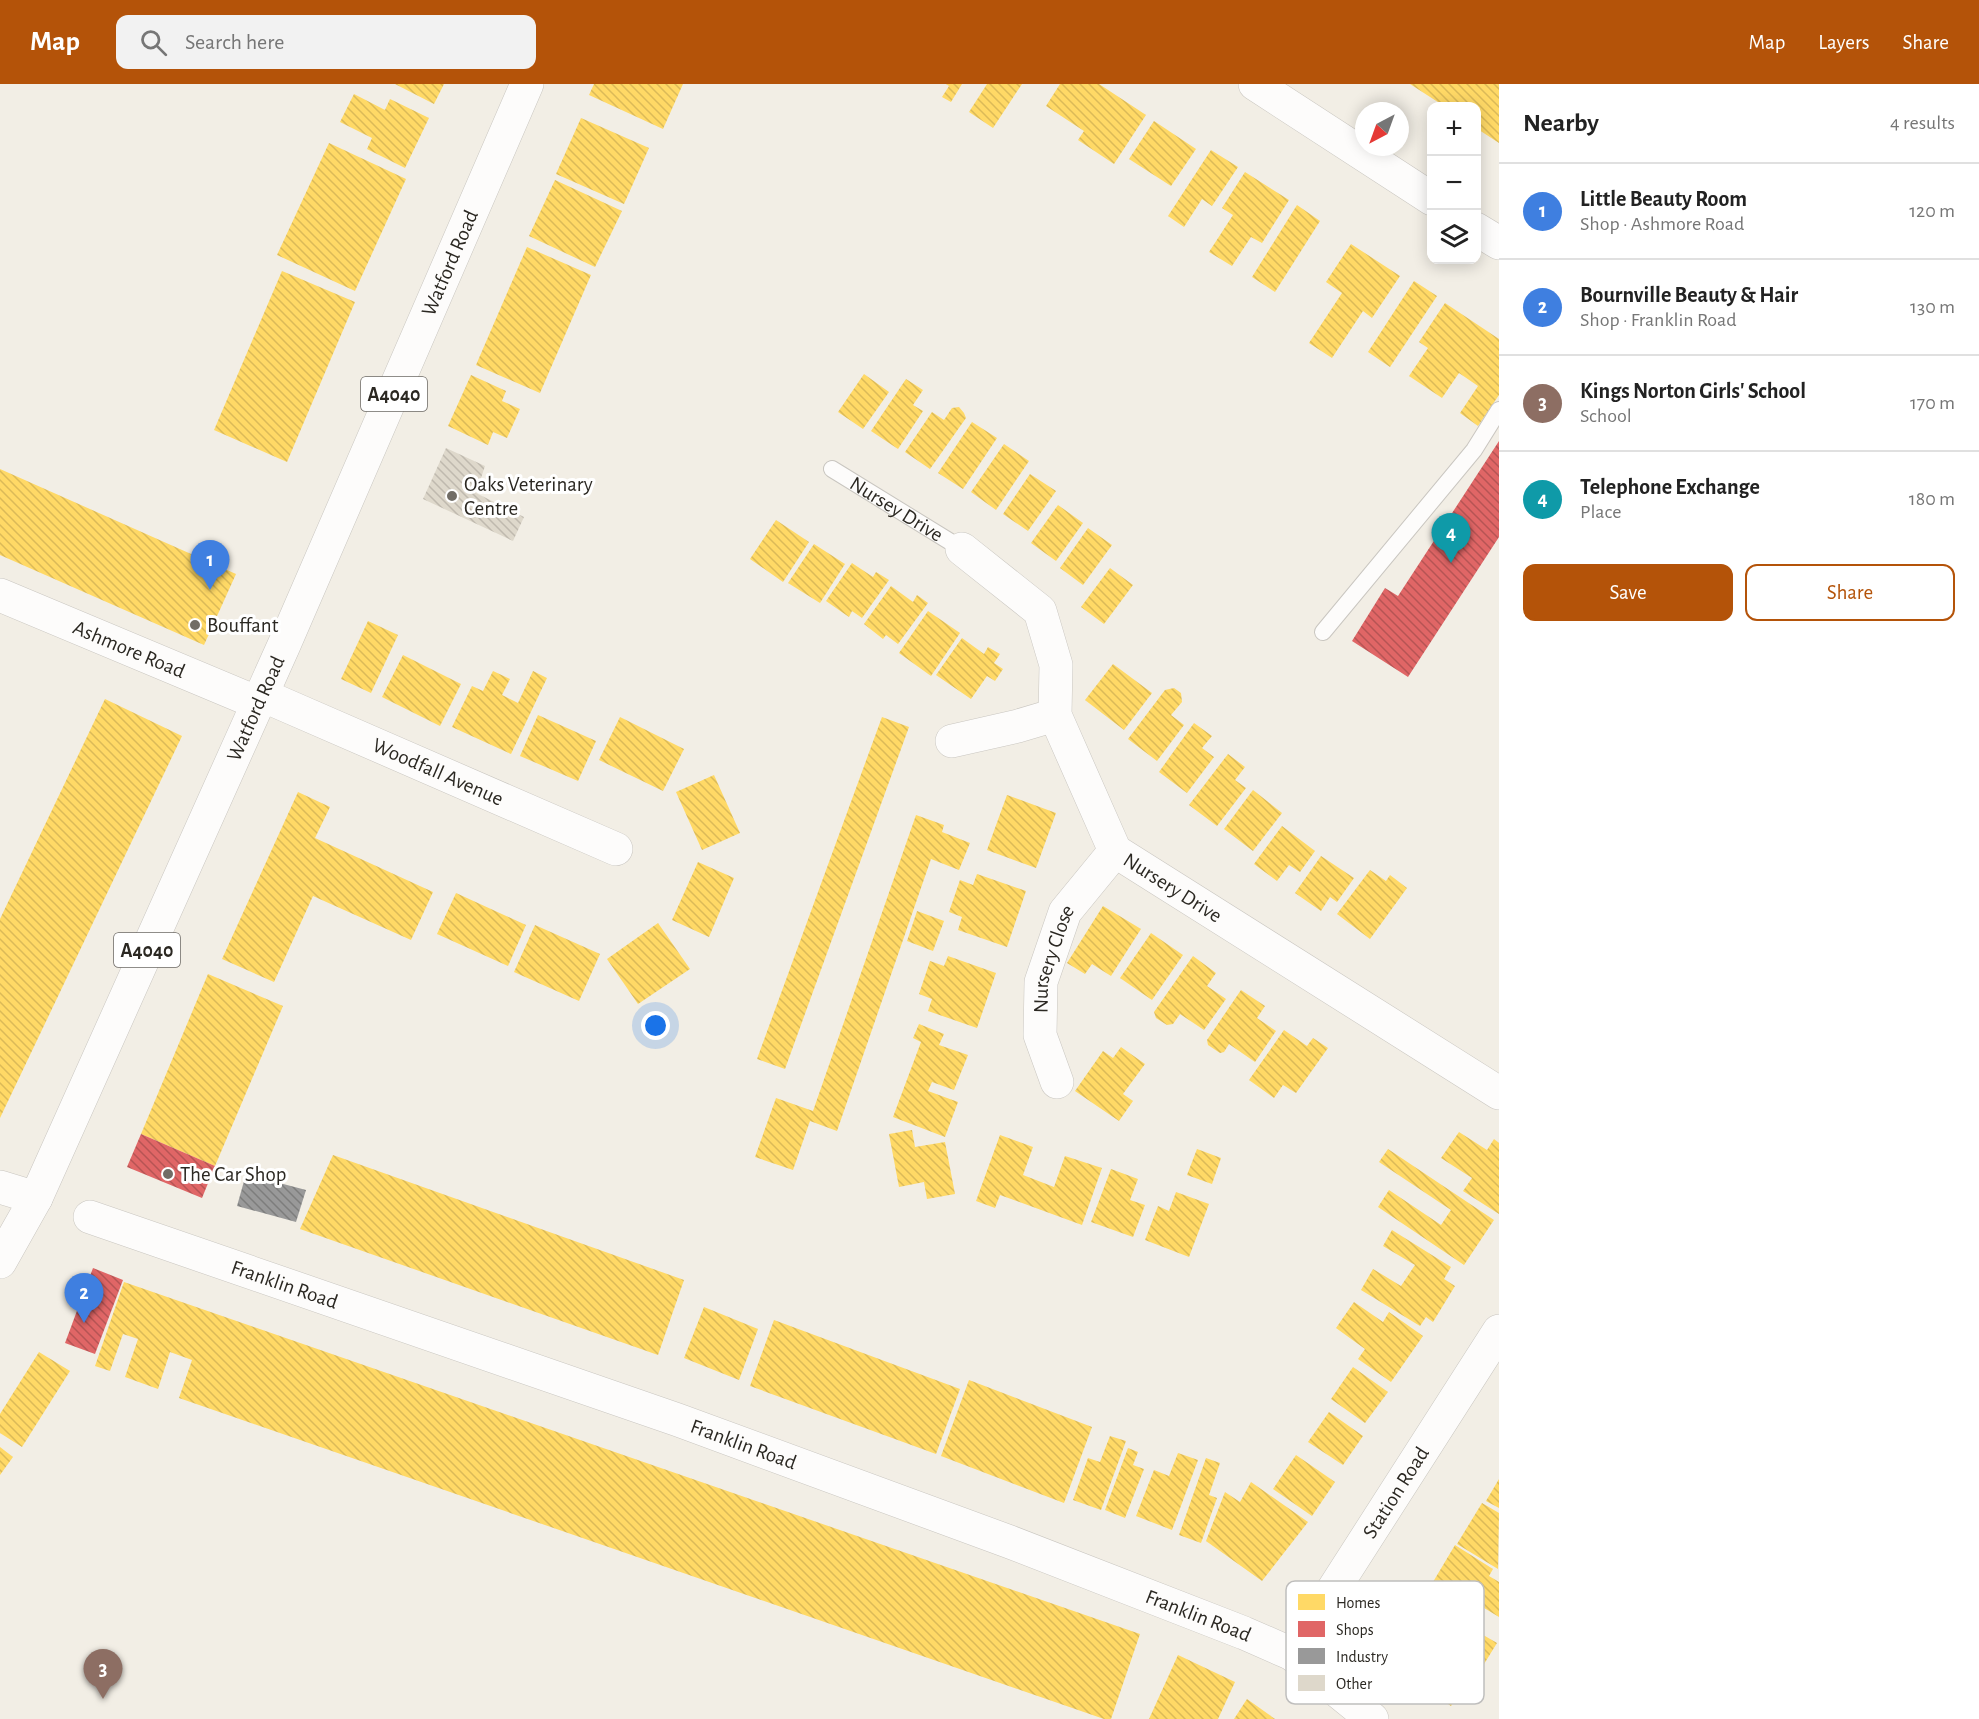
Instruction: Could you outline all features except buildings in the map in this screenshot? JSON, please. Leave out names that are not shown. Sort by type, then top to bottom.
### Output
[{"type":"main road","name":"Watford Road","points":[[36,1198],[260,699],[527,84]]},
{"type":"main road","points":[[1255,84],[1427,196]]},
{"type":"main road","points":[[1481,232],[1499,243]]},
{"type":"main road","name":"Nursery Drive","points":[[962,549],[1040,611],[1056,665],[1056,715],[1115,851],[1499,1093]]},
{"type":"main road","name":"Ashmore Road","points":[[0,595],[260,699]]},
{"type":"main road","name":"Woodfall Avenue","points":[[260,699],[616,849]]},
{"type":"main road","points":[[952,741],[1056,715]]},
{"type":"main road","name":"Nursery Close","points":[[1057,1082],[1040,1035],[1041,982],[1065,912],[1115,851]]},
{"type":"main road","points":[[0,1187],[36,1198]]},
{"type":"main road","name":"A4040","points":[[0,1262],[36,1198]]},
{"type":"main road","name":"Franklin Road","points":[[90,1217],[678,1420],[1010,1542],[1286,1651]]},
{"type":"main road","name":"Station Road","points":[[1339,1581],[1499,1331]]},
{"type":"main road","name":"Franklin Road","points":[[1354,1704],[1372,1719]]},
{"type":"lane","points":[[1323,632],[1474,450],[1499,410]]},
{"type":"lane","name":"Nursey Drive","points":[[832,469],[962,549]]},
{"type":"place","name":"Oaks Veterinary Centre","points":[[452,496]]},
{"type":"place","name":"Telephone Exchange","points":[[1451,563]]},
{"type":"place","name":"Little Beauty Room","points":[[210,590]]},
{"type":"place","name":"Bouffant","points":[[195,625]]},
{"type":"place","name":"The Car Shop","points":[[168,1174]]},
{"type":"place","name":"Bournville Beauty & Hair","points":[[84,1323]]},
{"type":"place","name":"Kings Norton Girls' School","points":[[103,1699]]}]
